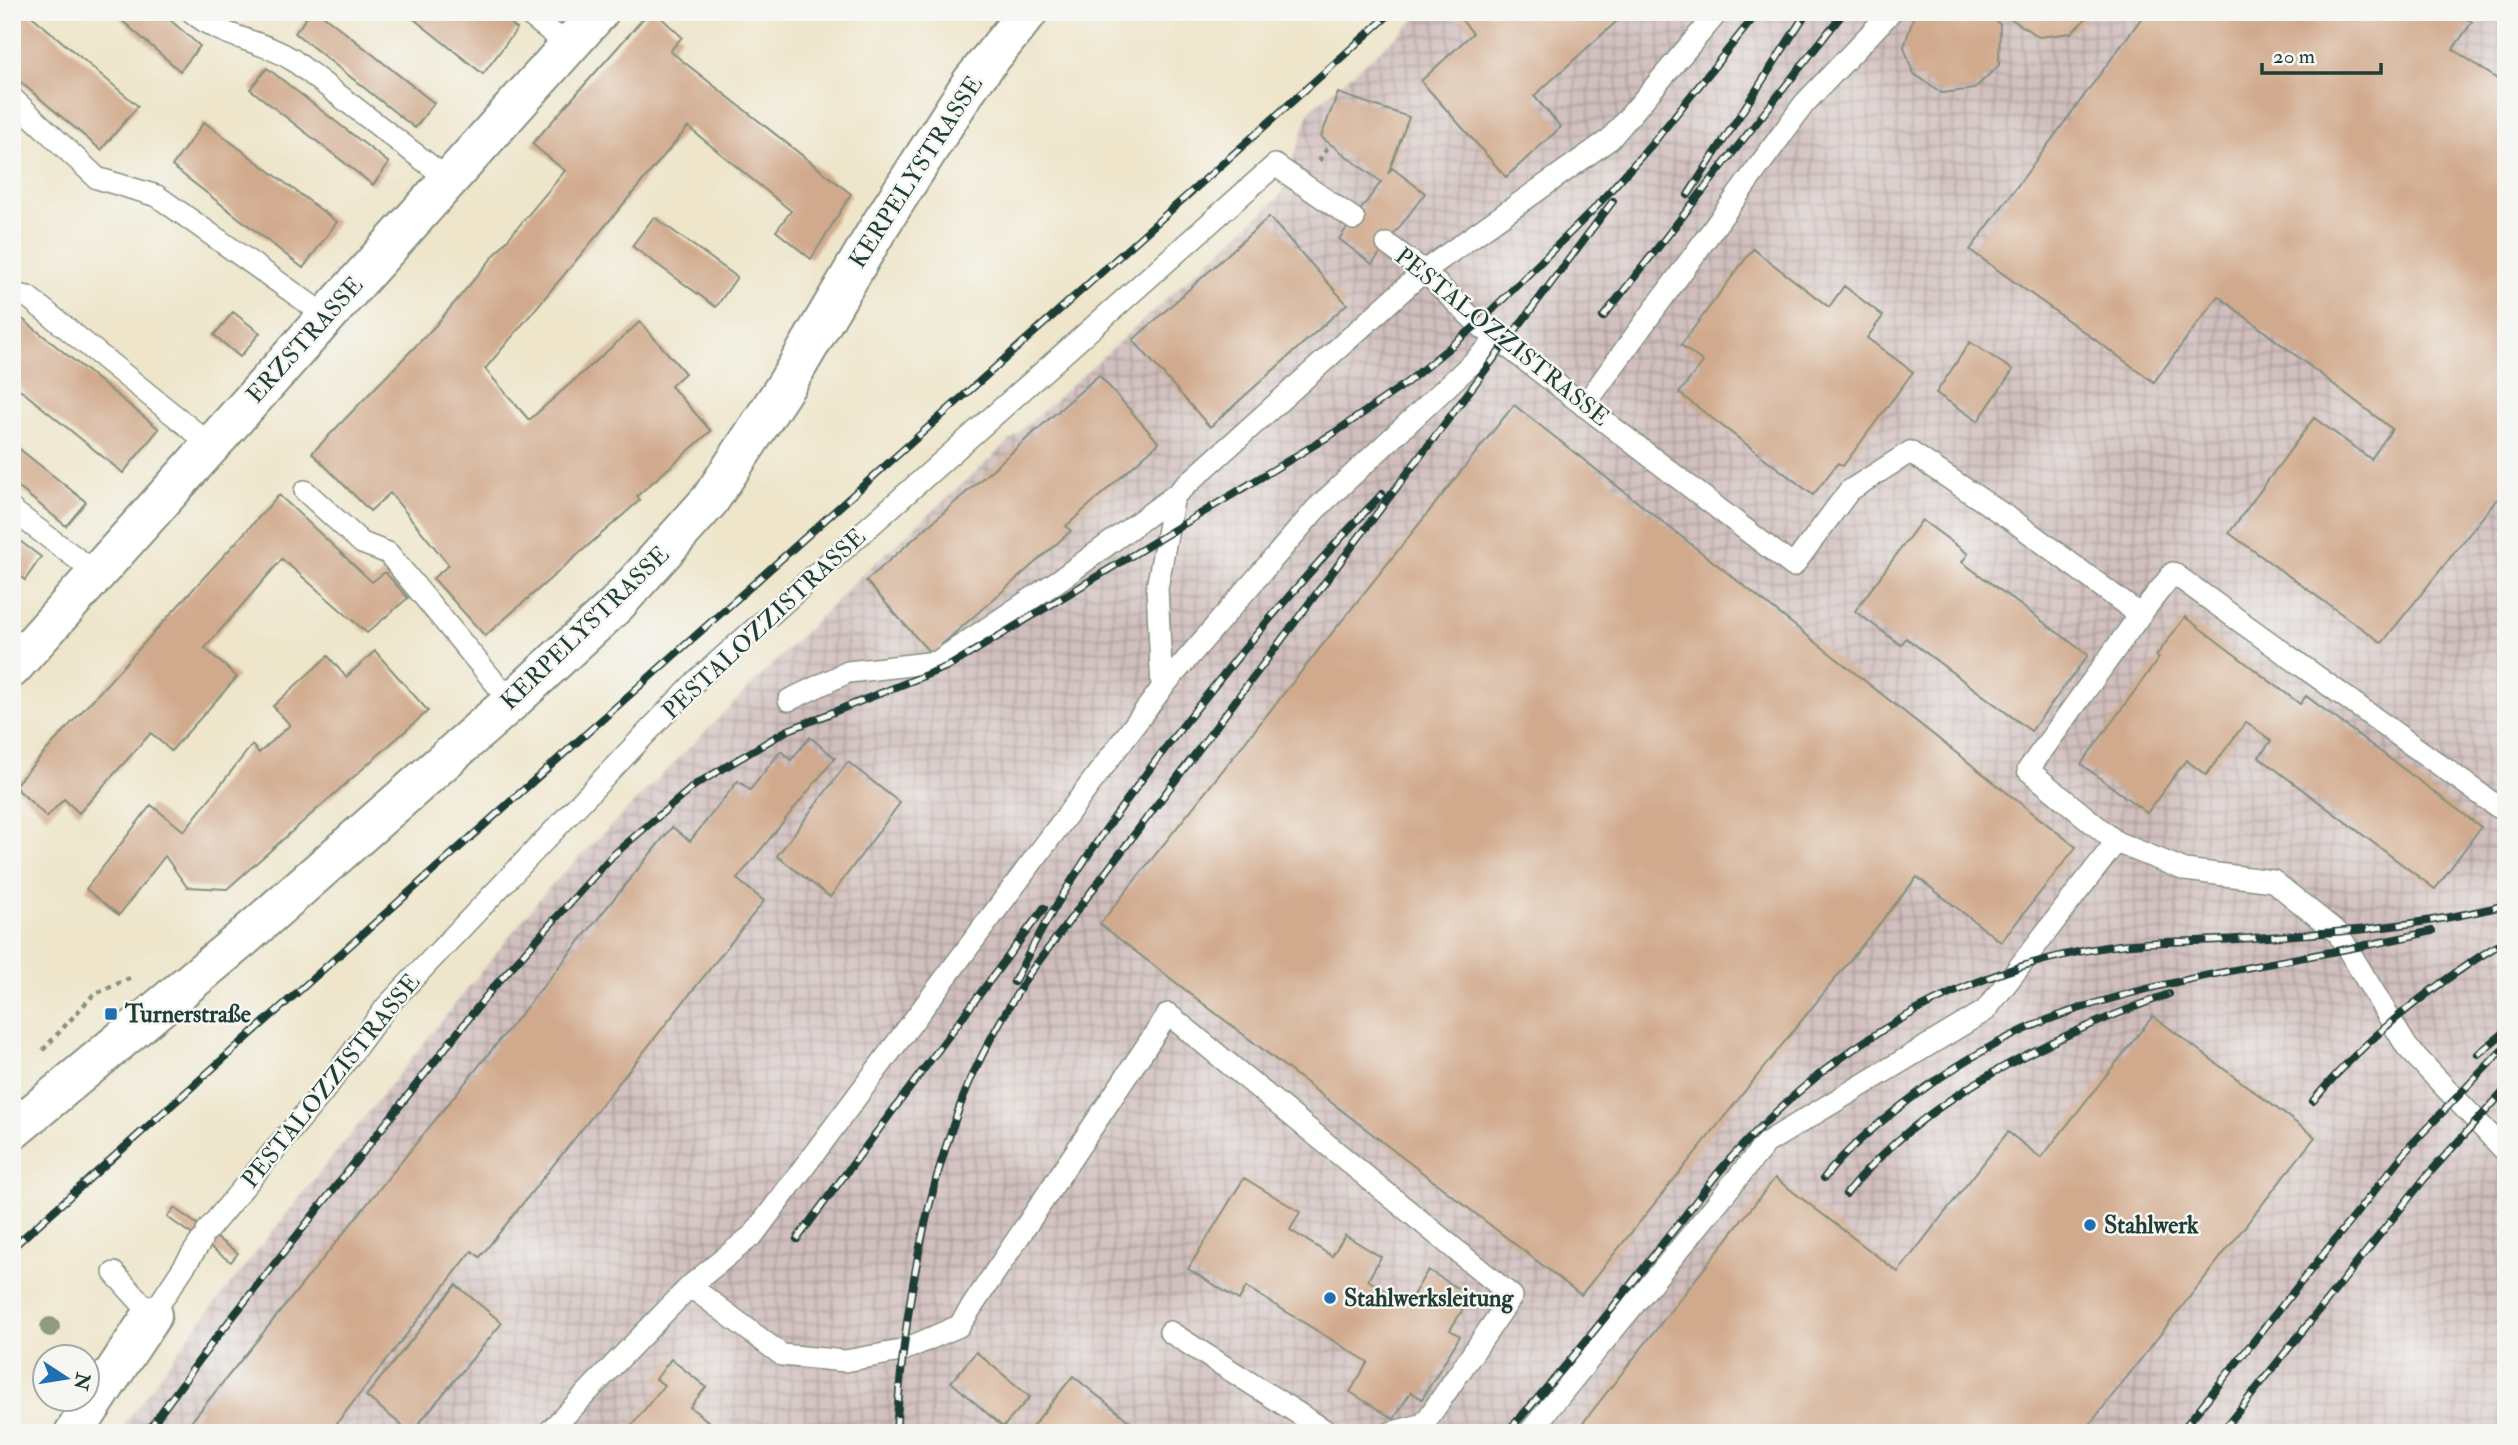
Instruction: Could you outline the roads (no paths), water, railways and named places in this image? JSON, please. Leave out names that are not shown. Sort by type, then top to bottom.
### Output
[{"type":"main road","name":"ERZSTRASSE","points":[[12,668],[599,12]]},
{"type":"main road","name":"KERPELYSTRASSE","points":[[12,1131],[242,939],[511,702],[616,605],[710,500],[786,385],[878,228],[964,94],[1028,12]]},
{"type":"main road","name":"PESTALOZZISTRASSE","points":[[74,1433],[152,1315]]},
{"type":"lane","points":[[192,12],[212,29],[276,49],[293,60],[449,180]]},
{"type":"lane","points":[[526,12],[569,46]]},
{"type":"lane","points":[[789,700],[848,672],[937,662],[1062,578],[1174,496],[1424,271],[1609,139],[1718,12]]},
{"type":"lane","points":[[1584,406],[1804,104],[1892,12]]},
{"type":"lane","points":[[12,98],[97,178],[157,196],[326,316]]},
{"type":"lane","name":"PESTALOZZISTRASSE","points":[[152,1315],[204,1236],[323,1092],[387,1006],[696,681],[1275,165],[1354,219]]},
{"type":"lane","name":"PESTALOZZISTRASSE","points":[[1387,244],[1424,271],[1498,339],[1793,566],[1849,491],[1910,452],[2018,525],[2140,615]]},
{"type":"lane","points":[[12,293],[28,297],[211,445]]},
{"type":"lane","points":[[548,1433],[690,1286],[754,1234],[1162,688],[1316,509],[1498,339]]},
{"type":"lane","points":[[305,491],[362,543],[388,553],[511,702]]},
{"type":"lane","points":[[1162,688],[1157,588],[1174,496]]},
{"type":"lane","points":[[12,510],[96,573]]},
{"type":"lane","points":[[2498,807],[2173,573],[2028,770],[2116,842],[2185,870],[2273,881],[2338,933],[2407,1047],[2506,1151]]},
{"type":"lane","points":[[1529,1433],[1766,1143],[1985,1011],[2116,842]]},
{"type":"lane","points":[[690,1286],[782,1355],[845,1361],[901,1351],[959,1326],[1168,1014],[1512,1296],[1424,1424],[1390,1433]]},
{"type":"lane","points":[[114,1273],[152,1315]]},
{"type":"lane","points":[[1170,1332],[1329,1433]]},
{"type":"railway","points":[[12,1248],[1392,12]]},
{"type":"railway","points":[[146,1433],[212,1343],[492,989],[612,856],[695,785],[786,731],[951,665],[1334,433],[1405,384],[1478,324],[1593,210],[1653,143],[1758,12]]},
{"type":"railway","points":[[1688,195],[1807,12]]},
{"type":"railway","points":[[1603,317],[1844,12]]},
{"type":"railway","points":[[896,1433],[903,1350],[924,1226],[946,1145],[967,1089],[1000,1022],[1029,974],[1613,201]]},
{"type":"railway","points":[[1014,982],[1068,886],[1152,766],[1275,613],[1382,494]]},
{"type":"railway","points":[[1506,1433],[1589,1337],[1731,1158],[1811,1081],[1900,1020],[1948,995],[1999,974],[2051,958],[2106,947],[2328,933],[2435,920],[2506,905]]},
{"type":"railway","points":[[797,1239],[1044,908]]},
{"type":"railway","points":[[1824,1178],[1860,1140],[1920,1092],[1959,1065],[2044,1021],[2155,987],[2432,931]]},
{"type":"railway","points":[[2313,1101],[2379,1033],[2428,993],[2506,940]]},
{"type":"railway","points":[[1846,1194],[1879,1158],[1953,1097],[1994,1072],[2080,1029],[2169,994]]},
{"type":"railway","points":[[2478,1054],[2506,1031]]},
{"type":"railway","points":[[2180,1433],[2411,1145],[2506,1046]]},
{"type":"railway","points":[[2221,1433],[2425,1178],[2506,1089]]},
{"type":"place","name":"Turnerstraße","points":[[111,1014]]},
{"type":"place","name":"Stahlwerk","points":[[2090,1225]]},
{"type":"place","name":"Stahlwerksleitung","points":[[1330,1298]]}]
